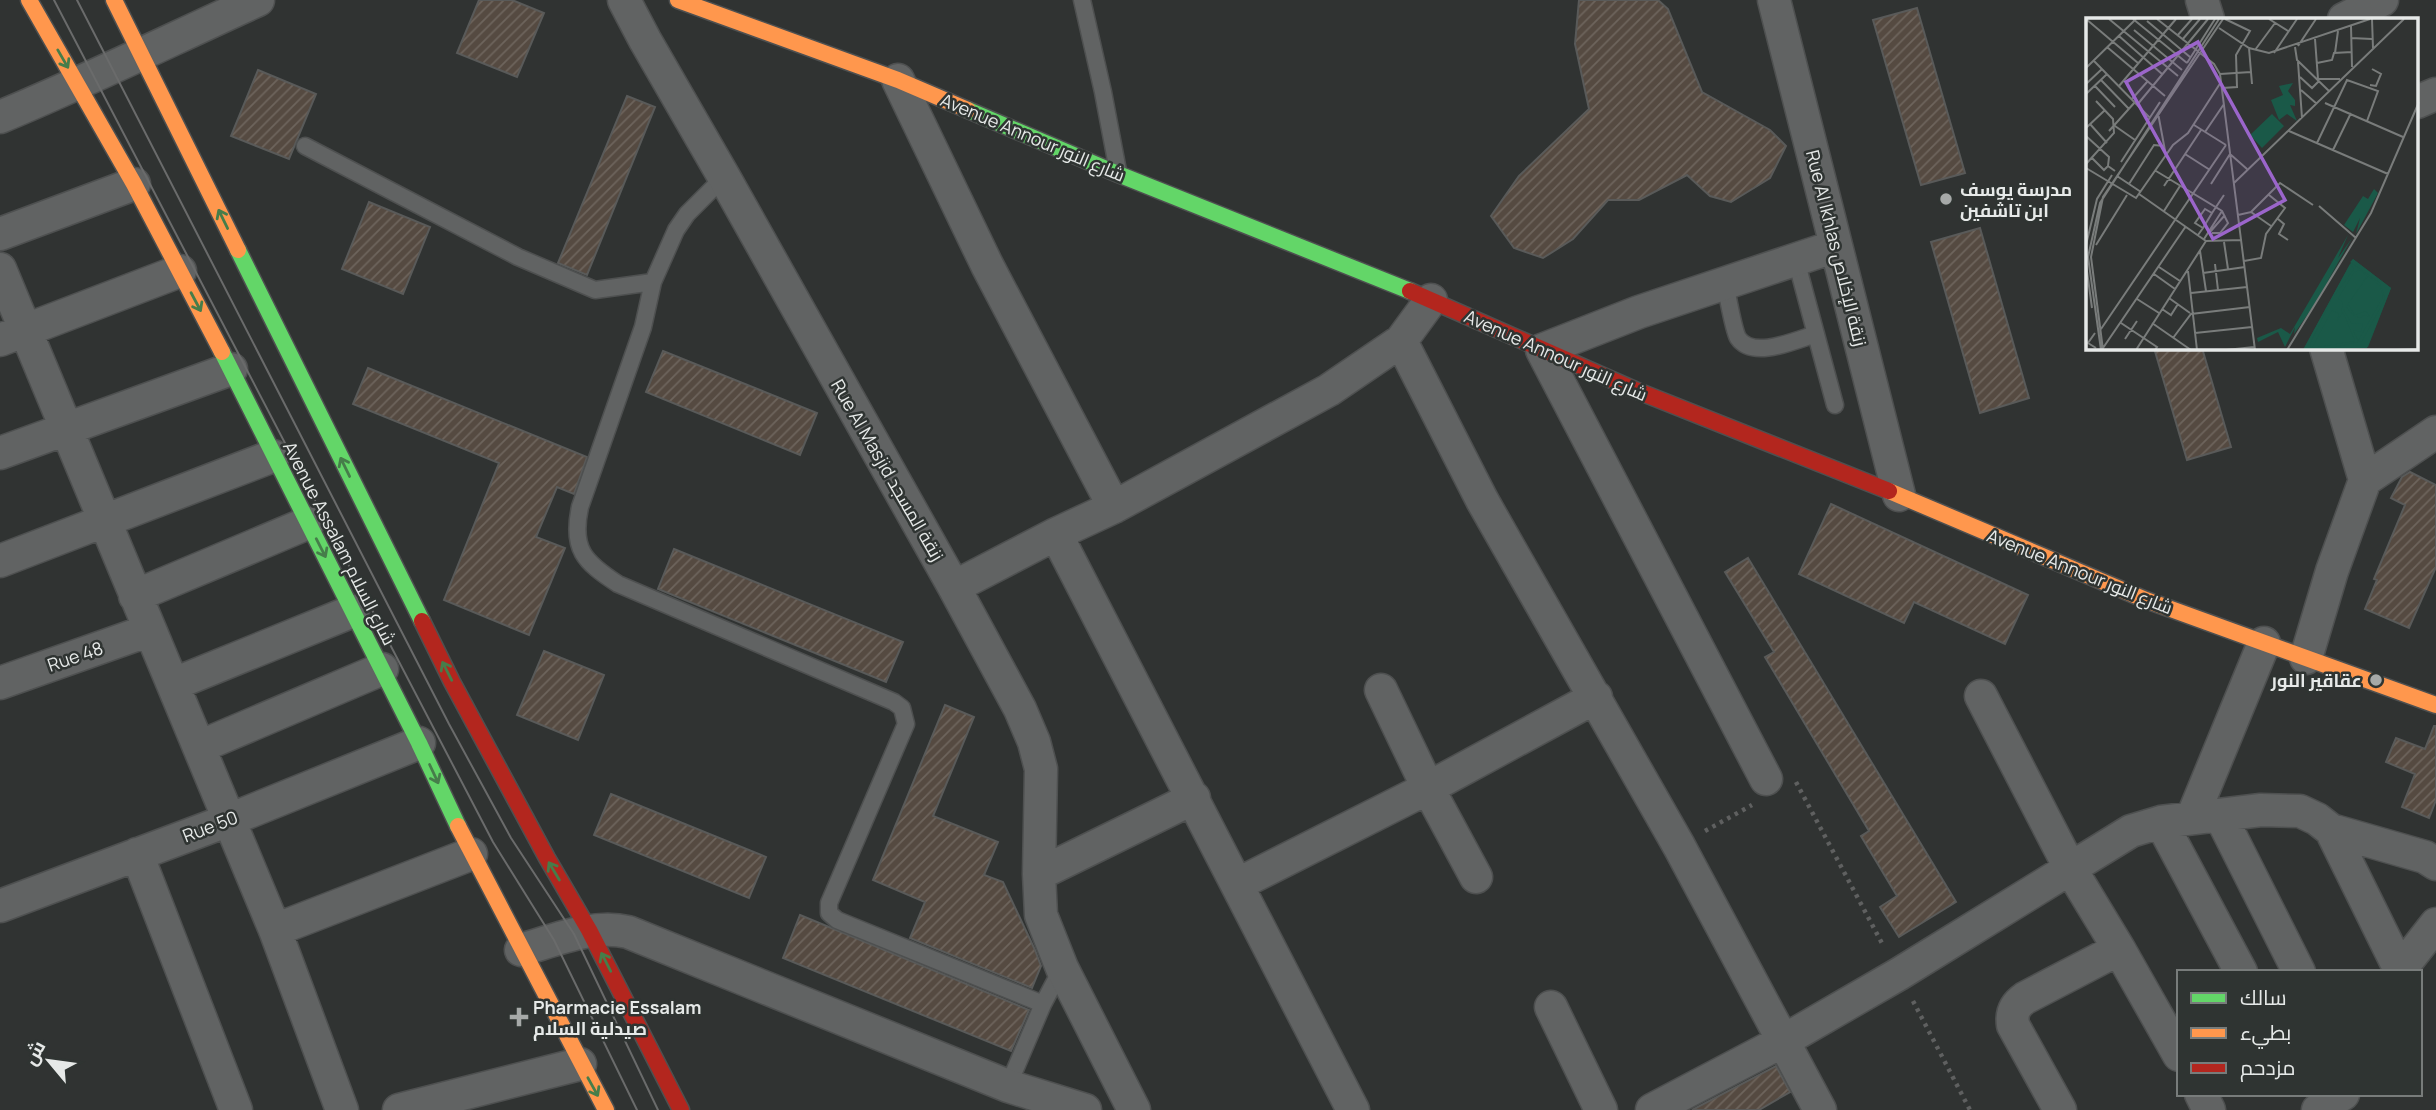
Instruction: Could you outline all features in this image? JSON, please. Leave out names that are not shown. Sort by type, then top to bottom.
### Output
[{"type":"main road","name":"Avenue Assalam شارع السلام","points":[[29,0],[134,184],[231,369],[419,743],[471,854],[606,1110]]},
{"type":"main road","points":[[114,0],[452,682],[589,930],[681,1110]]},
{"type":"main road","name":"Avenue Annour شارع النور","points":[[696,3],[898,80],[1118,174],[1431,300],[1635,390],[1899,495],[2146,600],[2436,705]]},
{"type":"street","points":[[0,117],[77,85],[258,0]]},
{"type":"street","name":"Rue Al Masjid زنقة المسجد","points":[[624,0],[1020,709],[1034,742],[1041,769],[1038,874],[1041,915],[1062,968],[1135,1110]]},
{"type":"street","name":"Rue Al Ikhlas زنقة الإخلاص","points":[[1774,0],[1899,495]]},
{"type":"street","points":[[2203,0],[2208,18]]},
{"type":"street","points":[[2346,18],[2382,0]]},
{"type":"street","points":[[898,80],[987,265],[1114,507]]},
{"type":"street","points":[[2418,102],[2436,94]]},
{"type":"street","points":[[0,234],[134,184]]},
{"type":"street","points":[[1771,789],[1542,350],[1639,312],[1836,246]]},
{"type":"street","points":[[0,269],[12,335],[65,429],[106,520],[135,596],[275,930],[342,1110]]},
{"type":"street","points":[[12,335],[180,271]]},
{"type":"street","points":[[954,587],[1114,507],[1329,390],[1401,341],[1431,300]]},
{"type":"street","points":[[1401,341],[1482,500],[1679,846],[1820,1110]]},
{"type":"street","points":[[2327,350],[2365,480]]},
{"type":"street","points":[[0,453],[231,369]]},
{"type":"street","points":[[2306,658],[2332,571],[2365,480],[2436,432]]},
{"type":"street","points":[[0,561],[273,456]]},
{"type":"street","points":[[135,596],[308,523]]},
{"type":"street","points":[[1056,534],[1353,1110]]},
{"type":"street","points":[[174,684],[353,611]]},
{"type":"street","name":"Rue 48","points":[[0,683],[150,630]]},
{"type":"street","points":[[2264,643],[2206,817],[2298,970]]},
{"type":"street","points":[[199,747],[382,669]]},
{"type":"street","points":[[1381,690],[1476,877]]},
{"type":"street","points":[[1981,696],[2070,868],[2177,1051]]},
{"type":"street","points":[[1238,884],[1429,788],[1596,698]]},
{"type":"street","name":"Rue 50","points":[[0,906],[229,820],[419,743]]},
{"type":"street","points":[[1038,874],[1194,799]]},
{"type":"street","points":[[1652,1110],[1783,1041],[1899,974],[2131,831],[2161,822],[2261,810],[2300,811],[2332,830],[2426,857],[2436,864]]},
{"type":"street","points":[[2161,822],[2240,970]]},
{"type":"street","points":[[2332,830],[2401,970]]},
{"type":"street","points":[[137,854],[236,1110]]},
{"type":"street","points":[[275,930],[471,854]]},
{"type":"street","points":[[2402,970],[2436,923]]},
{"type":"street","points":[[521,950],[589,930],[616,929],[641,936],[1001,1098],[1084,1110]]},
{"type":"street","points":[[2060,1110],[2013,1025],[2013,1013],[2018,1003],[2025,998],[2119,949]]},
{"type":"street","points":[[1551,1007],[1601,1110]]},
{"type":"street","points":[[399,1110],[580,1064]]},
{"type":"street","points":[[2316,1110],[2340,1096]]},
{"type":"lane","points":[[1082,0],[1118,174]]},
{"type":"lane","points":[[305,146],[518,257],[595,290],[653,282]]},
{"type":"lane","points":[[724,177],[687,214],[676,230],[653,282],[642,327],[580,507],[575,528],[580,551],[593,568],[618,584],[902,708],[906,724],[829,903],[829,913],[837,920],[1043,1004]]},
{"type":"lane","points":[[1796,260],[1835,405]]},
{"type":"lane","points":[[1725,284],[1738,337],[1748,346],[1762,349],[1816,334]]},
{"type":"lane","points":[[1001,1098],[1062,968]]},
{"type":"path","points":[[1679,846],[1771,789],[1795,781],[1970,1110]]},
{"type":"building","points":[[479,0],[512,0],[544,13],[517,77],[457,53]]},
{"type":"building","points":[[1579,0],[1658,0],[1668,9],[1702,92],[1770,130],[1786,146],[1770,178],[1731,202],[1710,196],[1687,175],[1639,200],[1608,200],[1573,239],[1543,258],[1514,248],[1491,216],[1519,176],[1589,109],[1575,44]]},
{"type":"building","points":[[1917,8],[1965,173],[1921,185],[1873,20]]},
{"type":"building","points":[[258,70],[316,94],[289,159],[231,136]]},
{"type":"building","points":[[627,96],[655,107],[587,275],[558,263]]},
{"type":"building","points":[[369,202],[430,227],[403,294],[342,269]]},
{"type":"building","points":[[1980,228],[2029,398],[1980,413],[1931,242]]},
{"type":"building","points":[[2155,350],[2203,350],[2231,447],[2187,460]]},
{"type":"building","points":[[663,351],[817,413],[800,455],[646,392]]},
{"type":"building","points":[[368,368],[587,457],[574,494],[557,487],[536,537],[565,548],[529,635],[444,600],[499,463],[353,404]]},
{"type":"building","points":[[2410,472],[2436,485],[2436,567],[2409,628],[2365,609],[2377,580],[2374,579],[2405,505],[2391,498],[2402,477]]},
{"type":"building","points":[[1831,504],[2028,595],[2005,644],[1914,602],[1904,623],[1799,574]]},
{"type":"building","points":[[674,549],[903,642],[886,682],[658,589]]},
{"type":"building","points":[[1748,558],[1956,902],[1899,937],[1880,907],[1897,896],[1861,836],[1869,831],[1765,657],[1774,652],[1725,572]]},
{"type":"building","points":[[544,651],[604,675],[578,740],[517,715]]},
{"type":"building","points":[[945,705],[974,717],[933,816],[998,842],[984,875],[1003,882],[1035,950],[1041,966],[1032,988],[910,938],[925,902],[873,880]]},
{"type":"building","points":[[2434,726],[2436,800],[2429,818],[2402,807],[2415,774],[2386,762],[2396,738],[2425,749]]},
{"type":"building","points":[[611,794],[766,857],[749,898],[594,835]]},
{"type":"building","points":[[800,915],[1029,1010],[1011,1051],[783,958]]},
{"type":"building","points":[[1776,1066],[1790,1092],[1759,1110],[1692,1110]]},
{"type":"tram line","points":[[54,0],[493,842],[554,940],[637,1110]]},
{"type":"tram line","points":[[77,0],[449,724],[511,838],[574,934],[658,1110]]},
{"type":"traffic: fast","points":[[968,110],[1118,174],[1410,291]]},
{"type":"traffic: fast","points":[[238,250],[422,621]]},
{"type":"traffic: fast","points":[[222,352],[458,826]]},
{"type":"traffic: slow","points":[[29,0],[134,184],[222,352]]},
{"type":"traffic: slow","points":[[114,0],[238,250]]},
{"type":"traffic: slow","points":[[678,0],[898,80],[968,110]]},
{"type":"traffic: slow","points":[[1889,491],[2146,600],[2436,705]]},
{"type":"traffic: slow","points":[[458,826],[606,1110]]},
{"type":"traffic: jam","points":[[1410,291],[1635,390],[1889,491]]},
{"type":"traffic: jam","points":[[422,621],[547,858],[589,930],[681,1110]]},
{"type":"place","name":"مدرسة يوسف ابن تاشفين","points":[[1946,199]]},
{"type":"place","name":"عقاقير النور","points":[[2376,680]]},
{"type":"place","name":"Pharmacie Essalam صيدلية السلام","points":[[519,1017]]}]
